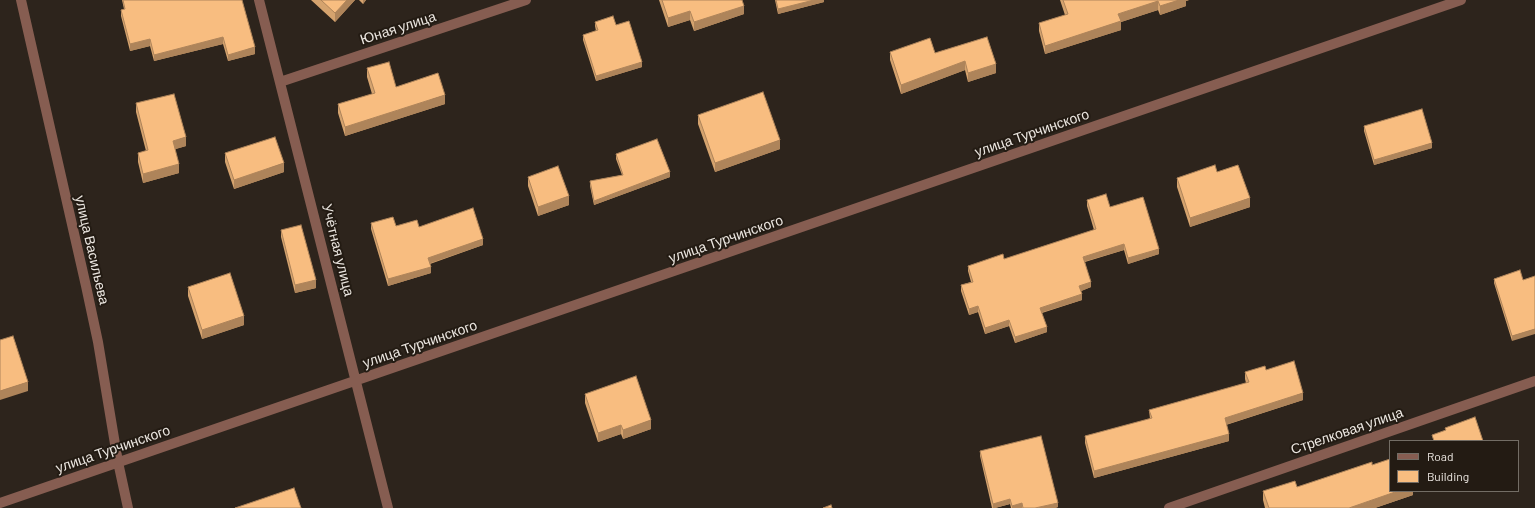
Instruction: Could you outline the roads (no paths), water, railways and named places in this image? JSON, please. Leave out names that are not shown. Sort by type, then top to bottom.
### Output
[{"type":"street","name":"улица Васильева","points":[[21,0],[91,307],[118,462],[128,508]]},
{"type":"street","name":"Учётная улица","points":[[259,0],[357,381],[388,508]]},
{"type":"street","name":"Юная улица","points":[[280,82],[526,0]]},
{"type":"street","name":"улица Турчинского","points":[[0,503],[1461,0]]},
{"type":"street","name":"Стрелковая улица","points":[[1169,508],[1535,381]]}]
